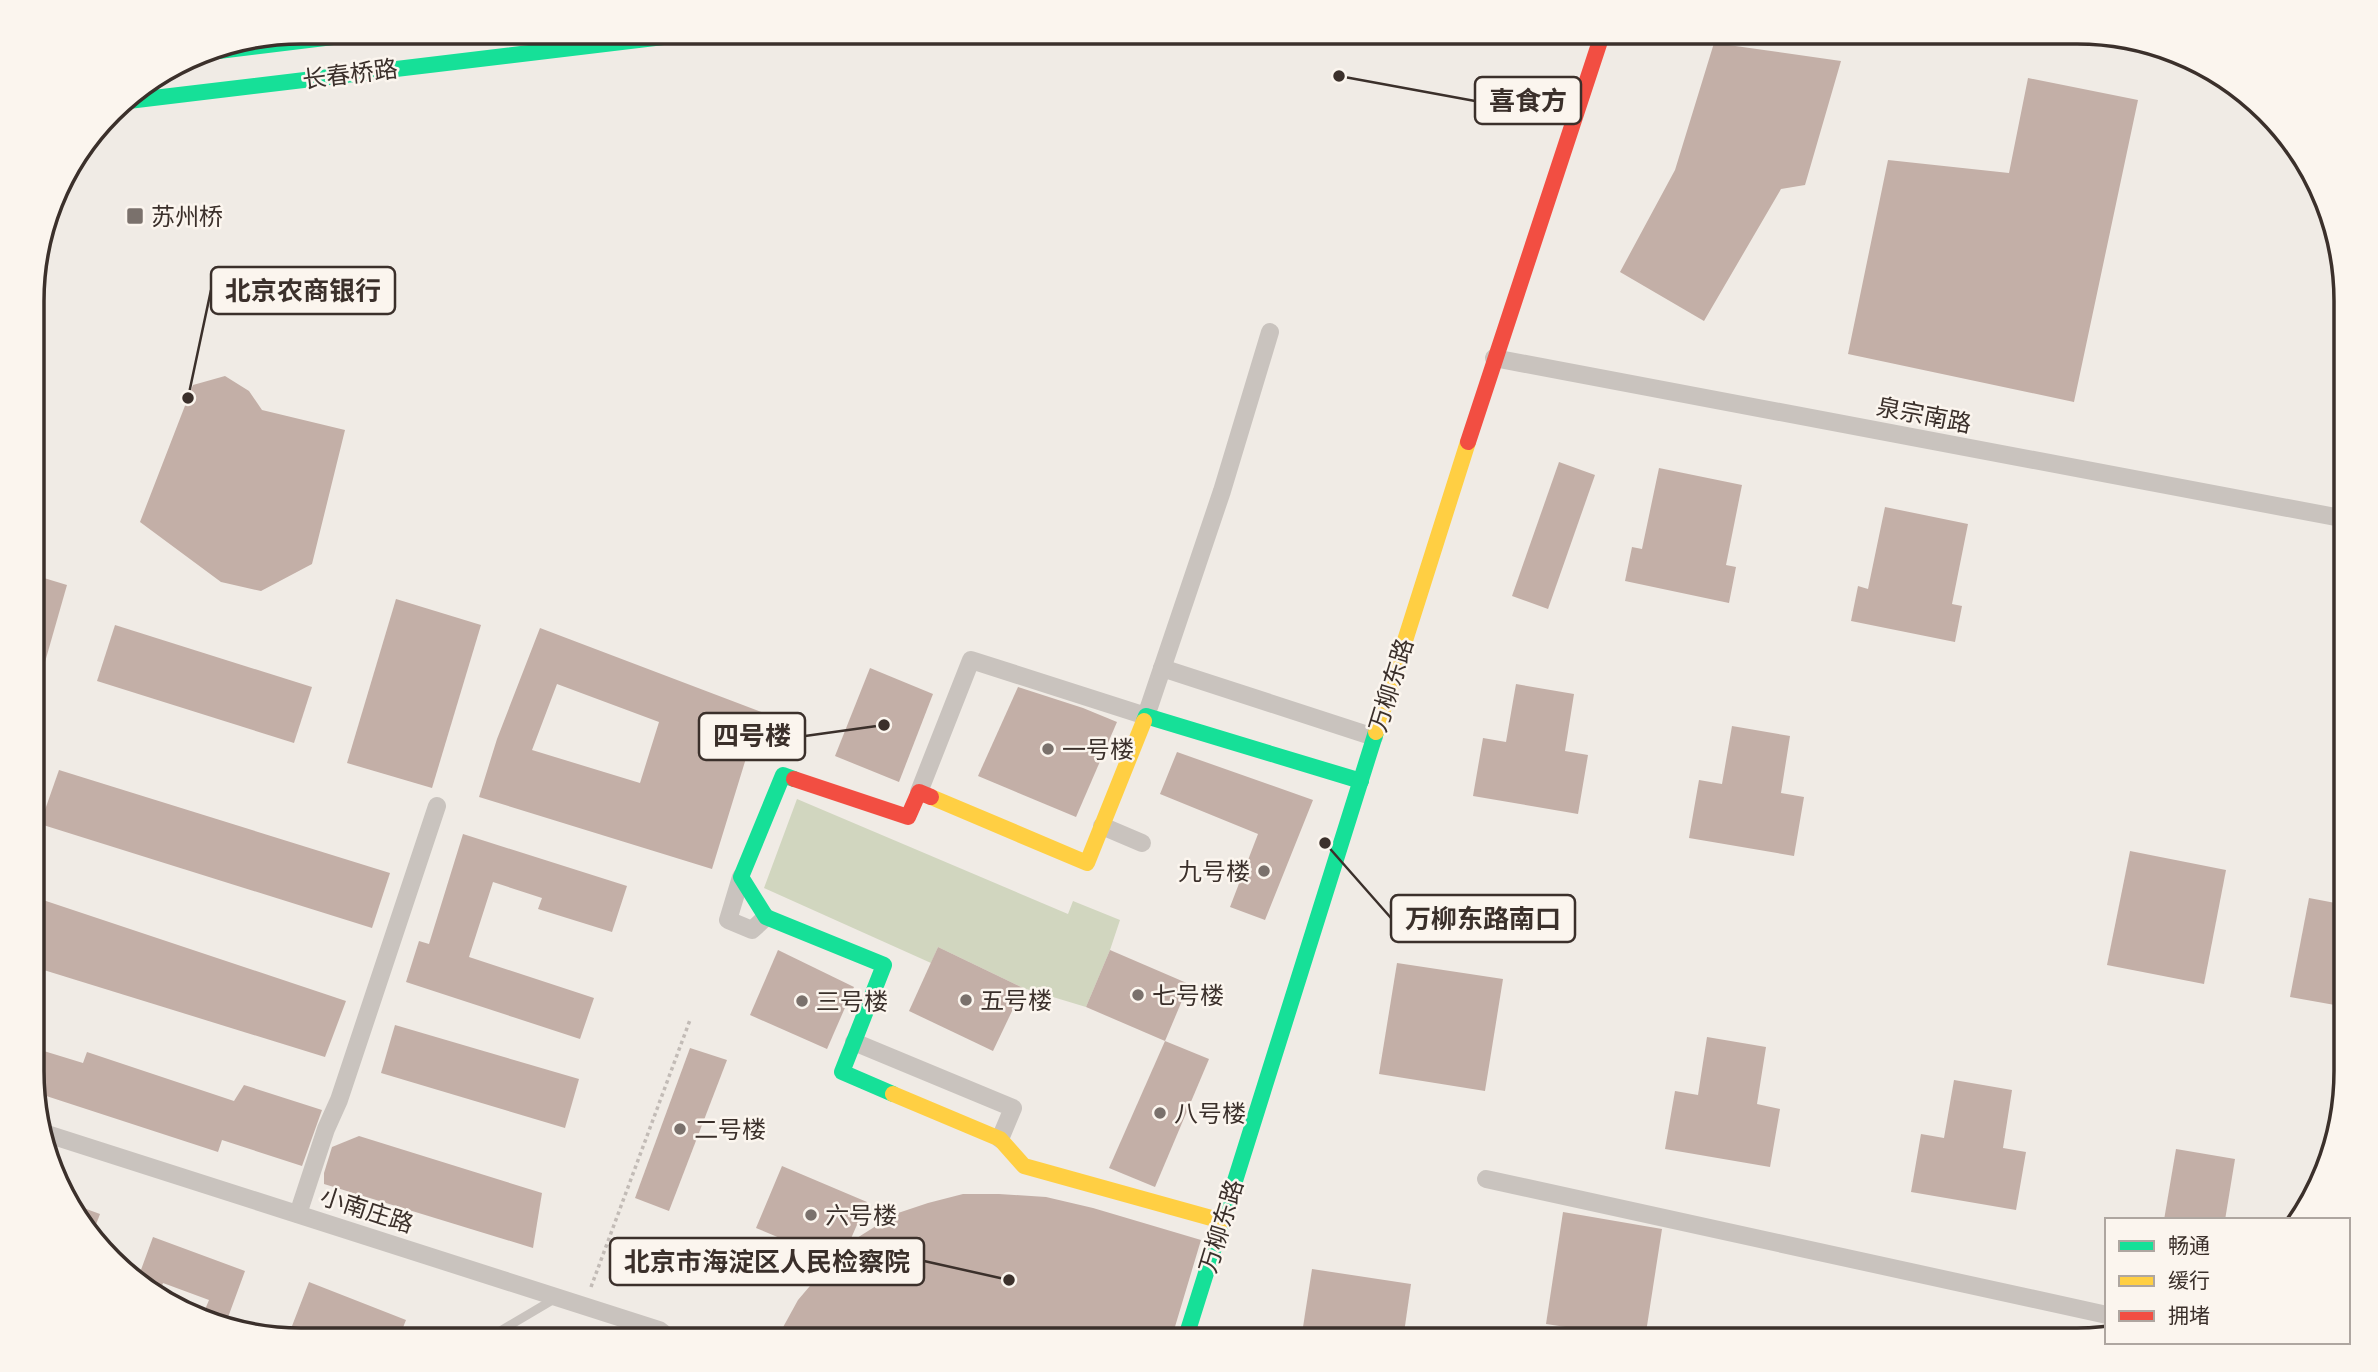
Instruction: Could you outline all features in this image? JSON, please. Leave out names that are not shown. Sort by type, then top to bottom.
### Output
[{"type":"street","name":"长春桥路","points":[[141,99],[605,44]]},
{"type":"street","name":"万柳东路","points":[[1189,1328],[1494,358],[1599,44]]},
{"type":"street","points":[[919,792],[1087,863],[1146,716],[1222,491],[1270,332]]},
{"type":"street","name":"泉宗南路","points":[[1494,358],[2334,517]]},
{"type":"street","points":[[766,917],[752,930],[728,920],[741,877],[783,775],[908,817],[971,660],[1361,782]]},
{"type":"street","points":[[1162,668],[1374,737]]},
{"type":"street","points":[[299,1214],[438,806]]},
{"type":"street","points":[[1102,825],[1142,843]]},
{"type":"street","points":[[741,877],[766,917],[884,965],[842,1073],[1000,1139],[1024,1167],[1222,1221]]},
{"type":"street","points":[[854,1042],[1013,1108],[1000,1139]]},
{"type":"street","name":"小南庄路","points":[[52,1136],[653,1328]]},
{"type":"street","points":[[1486,1179],[2105,1315]]},
{"type":"lane","points":[[505,1328],[557,1297]]},
{"type":"path","points":[[584,1306],[690,1020]]},
{"type":"green space","points":[[797,799],[1068,914],[1073,901],[1120,920],[1086,1007],[1023,988],[938,947],[931,963],[764,888]]},
{"type":"building","points":[[1714,44],[1841,61],[1805,185],[1781,189],[1704,321],[1620,272],[1675,170]]},
{"type":"building","points":[[2028,78],[2138,100],[2074,402],[1848,354],[1888,160],[2009,173]]},
{"type":"building","points":[[225,376],[249,391],[262,410],[345,430],[312,564],[261,591],[221,582],[140,522],[193,385]]},
{"type":"building","points":[[1559,462],[1595,475],[1548,609],[1512,596]]},
{"type":"building","points":[[1659,468],[1742,485],[1726,565],[1736,567],[1729,603],[1625,581],[1632,547],[1642,549]]},
{"type":"building","points":[[1885,507],[1968,524],[1952,604],[1962,606],[1955,642],[1851,621],[1858,586],[1868,589]]},
{"type":"building","points":[[44,578],[67,585],[44,666]]},
{"type":"building","points":[[396,599],[481,625],[432,788],[347,763]]},
{"type":"building","points":[[115,625],[312,687],[294,743],[97,681]]},
{"type":"building","points":[[540,628],[769,715],[753,758],[747,755],[712,869],[479,797],[497,739]],"holes":[[[557,684],[659,722],[640,783],[532,750]]]},
{"type":"building","points":[[870,668],[933,694],[899,782],[835,756]]},
{"type":"building","points":[[1516,684],[1574,694],[1565,751],[1588,755],[1578,814],[1473,796],[1483,738],[1506,742]]},
{"type":"building","name":"一号楼","points":[[1018,687],[1117,722],[1076,817],[978,776]]},
{"type":"building","points":[[1732,726],[1790,736],[1781,793],[1804,797],[1794,856],[1689,838],[1699,780],[1722,784]]},
{"type":"building","name":"九号楼","points":[[1177,752],[1313,800],[1265,920],[1230,907],[1258,834],[1160,794]]},
{"type":"building","points":[[59,770],[390,873],[372,928],[44,825],[44,813]]},
{"type":"building","points":[[463,834],[627,886],[612,932],[538,909],[542,898],[493,882],[469,957],[594,998],[580,1039],[406,982],[419,941],[429,944]]},
{"type":"building","points":[[2130,851],[2226,870],[2204,984],[2107,965]]},
{"type":"building","points":[[2309,898],[2334,903],[2334,1005],[2290,997]]},
{"type":"building","points":[[44,900],[346,1001],[325,1057],[44,970]]},
{"type":"building","name":"五号楼","points":[[938,947],[1023,988],[993,1051],[909,1011]]},
{"type":"building","name":"三号楼","points":[[778,950],[854,987],[827,1049],[750,1015]]},
{"type":"building","name":"七号楼","points":[[1110,950],[1189,984],[1165,1041],[1086,1007]]},
{"type":"building","points":[[1397,963],[1503,979],[1485,1091],[1379,1074]]},
{"type":"building","points":[[395,1025],[579,1079],[565,1128],[381,1073]]},
{"type":"building","points":[[1707,1037],[1766,1047],[1757,1104],[1780,1109],[1770,1167],[1665,1149],[1675,1091],[1698,1095]]},
{"type":"building","name":"八号楼","points":[[1165,1041],[1209,1059],[1155,1187],[1109,1168]]},
{"type":"building","name":"二号楼","points":[[690,1048],[727,1060],[669,1211],[635,1198]]},
{"type":"building","points":[[44,1051],[83,1063],[87,1052],[234,1101],[244,1085],[322,1110],[302,1166],[222,1140],[218,1152],[45,1096]]},
{"type":"building","points":[[1954,1080],[2012,1090],[2003,1148],[2026,1152],[2016,1210],[1911,1192],[1921,1134],[1944,1138]]},
{"type":"building","points":[[359,1136],[542,1193],[533,1248],[324,1184],[324,1173],[332,1147]]},
{"type":"building","points":[[2176,1149],[2235,1159],[2225,1218],[2164,1218]]},
{"type":"building","points":[[782,1166],[867,1202],[849,1243],[895,1214],[963,1194],[1046,1197],[1201,1240],[1175,1328],[783,1328],[798,1300],[832,1260],[756,1228]]},
{"type":"building","points":[[83,1208],[100,1214],[95,1226]]},
{"type":"building","points":[[1563,1212],[1662,1229],[1647,1328],[1572,1328],[1546,1324]]},
{"type":"building","points":[[153,1237],[245,1271],[228,1317],[205,1310],[209,1300],[163,1283],[161,1287],[140,1272]]},
{"type":"building","points":[[1312,1269],[1411,1284],[1405,1328],[1303,1328]]},
{"type":"building","points":[[309,1282],[406,1320],[403,1328],[291,1328]]},
{"type":"traffic: fast","points":[[141,99],[605,44]]},
{"type":"traffic: fast","points":[[1144,721],[1146,716],[1361,781]]},
{"type":"traffic: fast","points":[[1189,1328],[1376,732]]},
{"type":"traffic: fast","points":[[794,779],[783,775],[741,877],[766,917],[884,965],[842,1072],[893,1094]]},
{"type":"traffic: slow","points":[[1376,732],[1468,442]]},
{"type":"traffic: slow","points":[[931,797],[1087,863],[1144,721]]},
{"type":"traffic: slow","points":[[893,1094],[1000,1139],[1024,1166],[1222,1221]]},
{"type":"traffic: jam","points":[[1468,442],[1599,44]]},
{"type":"traffic: jam","points":[[794,779],[908,817],[919,792],[931,797]]},
{"type":"place","name":"喜食方","points":[[1339,76]]},
{"type":"place","name":"苏州桥","points":[[135,216]]},
{"type":"place","name":"北京农商银行","points":[[188,398]]},
{"type":"place","name":"四号楼","points":[[884,725]]},
{"type":"place","name":"一号楼","points":[[1048,749]]},
{"type":"place","name":"万柳东路南口","points":[[1325,843]]},
{"type":"place","name":"九号楼","points":[[1264,871]]},
{"type":"place","name":"七号楼","points":[[1138,995]]},
{"type":"place","name":"五号楼","points":[[966,1000]]},
{"type":"place","name":"三号楼","points":[[802,1001]]},
{"type":"place","name":"八号楼","points":[[1160,1113]]},
{"type":"place","name":"二号楼","points":[[680,1129]]},
{"type":"place","name":"六号楼","points":[[811,1215]]},
{"type":"place","name":"北京市海淀区人民检察院","points":[[1009,1280]]}]
